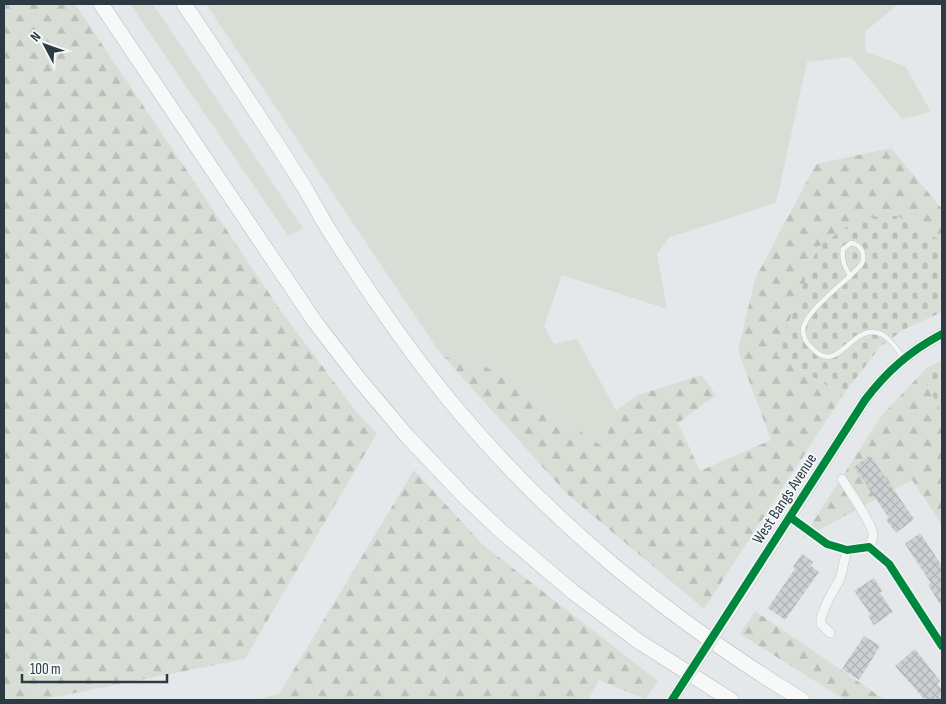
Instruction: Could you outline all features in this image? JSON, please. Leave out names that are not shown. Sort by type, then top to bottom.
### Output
[{"type":"highway","points":[[101,4],[315,322],[406,435],[465,497],[501,531],[572,592],[638,641],[731,700]]},
{"type":"highway","points":[[184,4],[306,190],[326,226],[382,309],[422,365],[477,432],[537,496],[640,588],[663,606],[802,700]]},
{"type":"street","name":"West Bangs Avenue","points":[[672,700],[881,378],[904,359],[942,334]]},
{"type":"street","points":[[842,479],[873,532],[874,537],[869,547]]},
{"type":"street","points":[[790,518],[827,544],[847,550],[869,547],[889,564],[942,646]]},
{"type":"street","points":[[830,632],[822,624],[821,617],[840,579],[847,550]]},
{"type":"lane","points":[[850,276],[843,262],[842,249],[846,245],[854,243],[862,250],[862,264],[850,276],[808,317],[803,330],[807,343],[819,354],[831,356],[844,350],[863,334],[876,333],[887,338],[904,359]]},
{"type":"green space","points":[[4,4],[75,4],[281,311],[359,415],[377,433],[245,659],[40,700],[4,700]]},
{"type":"green space","points":[[130,4],[153,4],[303,228],[288,236]]},
{"type":"green space","points":[[206,4],[898,4],[865,32],[866,52],[905,66],[931,112],[902,119],[851,57],[807,62],[776,203],[670,237],[657,254],[667,309],[562,275],[544,326],[554,344],[577,339],[616,410],[603,448],[479,362],[444,357]]},
{"type":"green space","points":[[891,148],[942,209],[942,236],[936,238],[897,216],[776,355],[843,395],[704,609],[566,493],[444,357],[479,362],[603,447],[616,410],[638,395],[702,375],[716,395],[678,423],[700,471],[771,440],[738,351],[755,279],[816,164]]},
{"type":"green space","points":[[897,216],[936,238],[942,236],[942,312],[903,330],[880,347],[843,395],[776,355],[818,247],[861,217]]},
{"type":"green space","points":[[942,360],[942,412],[921,374],[928,367]]},
{"type":"green space","points":[[921,374],[942,412],[942,525],[912,480],[802,539],[882,415]]},
{"type":"green space","points":[[414,470],[483,545],[658,681],[645,699],[599,680],[588,700],[255,700],[279,694]]},
{"type":"green space","points":[[755,611],[885,700],[845,700],[740,634]]},
{"type":"building","points":[[870,455],[914,519],[896,533],[886,520],[889,518],[854,467]]},
{"type":"building","points":[[920,533],[942,566],[942,607],[928,585],[931,583],[905,544]]},
{"type":"building","points":[[802,554],[813,562],[811,566],[819,572],[785,620],[768,608],[795,569],[793,567]]},
{"type":"building","points":[[874,578],[882,591],[880,593],[893,612],[874,625],[868,616],[871,615],[854,591]]},
{"type":"building","points":[[864,636],[880,646],[859,680],[842,669]]},
{"type":"building","points":[[915,649],[940,681],[937,684],[942,689],[942,700],[925,700],[895,666]]},
{"type":"cycle path","points":[[672,700],[865,400],[900,362],[942,334]]},
{"type":"cycle path","points":[[790,517],[827,544],[847,550],[869,547],[889,564],[942,646]]}]
